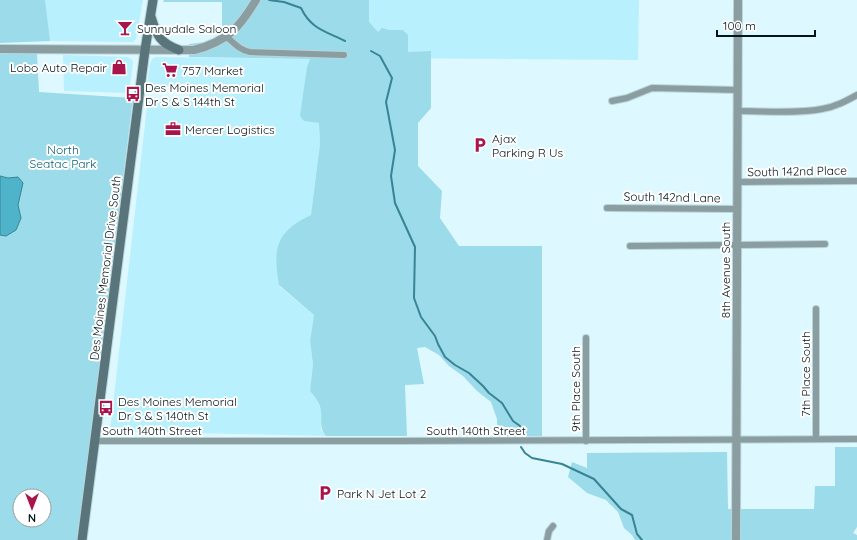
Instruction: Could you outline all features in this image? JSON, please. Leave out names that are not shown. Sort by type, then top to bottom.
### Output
[{"type":"main road","name":"Des Moines Memorial Drive South","points":[[82,540],[145,50],[153,0]]},
{"type":"main road","points":[[150,15],[155,30],[162,41],[179,50]]},
{"type":"street","points":[[0,49],[194,50],[206,47],[227,37],[240,24],[256,0]]},
{"type":"street","name":"8th Avenue South","points":[[736,540],[738,0]]},
{"type":"street","points":[[227,37],[243,51],[344,54]]},
{"type":"street","points":[[612,101],[627,98],[652,88],[738,90]]},
{"type":"street","points":[[738,111],[804,111],[822,109],[836,105],[857,95]]},
{"type":"street","name":"South 142nd Place","points":[[738,182],[856,181]]},
{"type":"street","name":"South 142nd Lane","points":[[607,208],[738,209]]},
{"type":"street","points":[[630,246],[825,244]]},
{"type":"street","name":"7th Place South","points":[[816,309],[816,440]]},
{"type":"street","name":"9th Place South","points":[[586,338],[586,441]]},
{"type":"street","name":"South 140th Street","points":[[95,441],[586,441],[857,439]]},
{"type":"street","points":[[547,540],[549,531],[553,526]]},
{"type":"shaded area","points":[[40,0],[143,0],[136,39],[133,42],[40,41]]},
{"type":"shaded area","points":[[369,0],[639,0],[638,60],[369,58]]},
{"type":"shaded area","points":[[63,55],[128,57],[133,63],[129,93],[64,91]]},
{"type":"shaded area","points":[[156,57],[310,59],[304,121],[319,123],[320,144],[311,215],[301,220],[279,286],[314,315],[310,341],[313,364],[310,391],[317,400],[321,410],[321,430],[326,436],[110,431],[148,98],[189,99],[189,87],[147,86],[150,64],[152,59]]},
{"type":"shaded area","points":[[0,176],[8,178],[18,177],[23,183],[18,205],[21,218],[16,230],[6,236],[0,235]]},
{"type":"green space","points":[[0,0],[45,0],[50,41],[0,43]]},
{"type":"green space","points":[[164,0],[369,0],[369,22],[378,32],[382,28],[389,30],[403,30],[408,35],[408,52],[431,51],[431,108],[418,123],[418,166],[442,191],[440,218],[459,246],[542,246],[542,436],[497,436],[497,419],[491,402],[477,391],[463,376],[449,366],[439,355],[425,347],[417,348],[424,384],[405,385],[407,436],[326,436],[322,427],[320,405],[310,391],[313,364],[310,341],[314,315],[279,285],[276,261],[279,243],[283,235],[299,221],[311,215],[320,144],[319,123],[304,121],[300,116],[307,67],[310,59],[189,57],[189,44],[222,40],[222,2],[163,2]]},
{"type":"green space","name":"North Seatac Park","points":[[0,54],[37,54],[39,92],[133,98],[78,540],[0,540]]},
{"type":"green space","points":[[835,447],[857,447],[857,527],[853,533],[857,535],[857,540],[635,540],[624,528],[618,512],[606,500],[587,493],[568,477],[572,462],[587,468],[587,453],[727,452],[728,509],[814,509],[815,486],[835,486]]},
{"type":"waterway","points":[[269,0],[284,2],[301,8],[309,21],[319,29],[345,41]]},
{"type":"waterway","points":[[371,51],[380,56],[392,78],[386,102],[395,150],[391,176],[395,203],[415,247],[414,298],[421,317],[435,336],[445,357],[469,373],[489,393],[502,403],[513,421],[520,426],[521,432]]},
{"type":"waterway","points":[[521,447],[525,453],[532,458],[562,464],[594,479],[621,509],[632,515],[637,534],[642,540]]},
{"type":"place","name":"Sunnydale Saloon","points":[[125,28]]},
{"type":"place","name":"Lobo Auto Repair","points":[[119,67]]},
{"type":"place","name":"757 Market","points":[[170,70]]},
{"type":"place","name":"Des Moines Memorial Dr S & S 144th St","points":[[133,94]]},
{"type":"place","name":"Mercer Logistics","points":[[173,129]]},
{"type":"place","name":"Ajax Parking R Us","points":[[480,145]]},
{"type":"place","name":"Des Moines Memorial Dr S & S 140th St","points":[[106,408]]},
{"type":"place","name":"Park N Jet Lot 2","points":[[325,493]]}]
